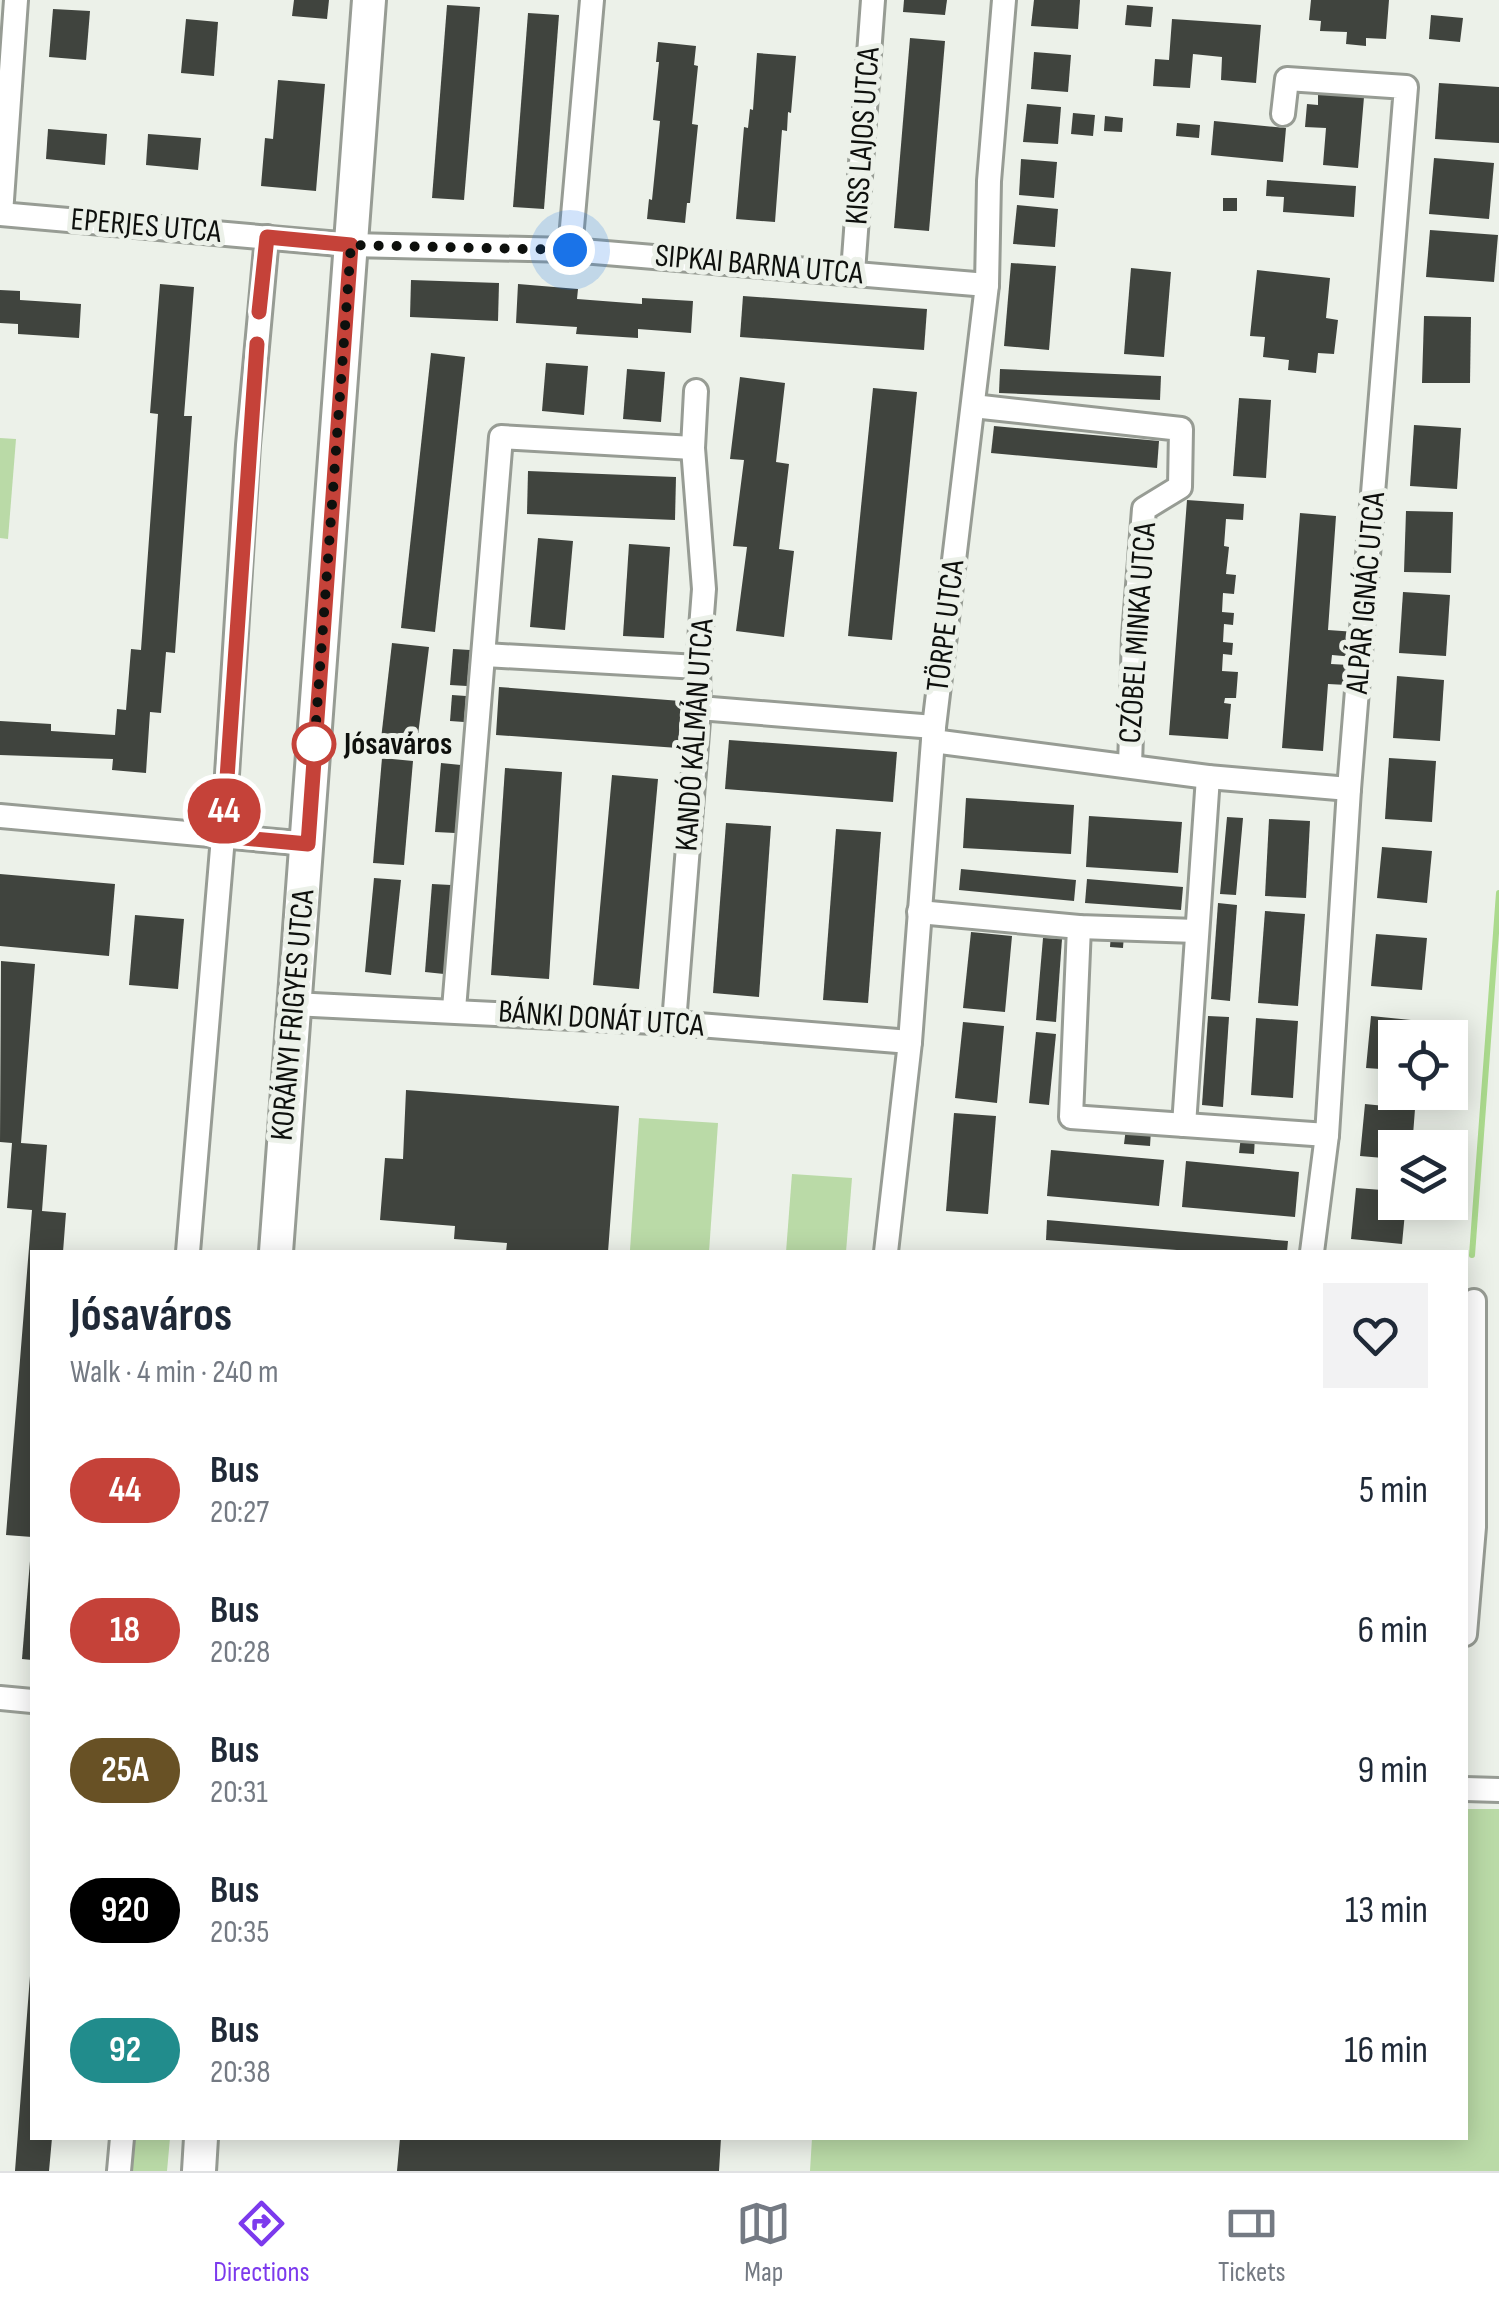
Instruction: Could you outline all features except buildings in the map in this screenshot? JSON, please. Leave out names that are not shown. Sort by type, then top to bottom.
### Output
[{"type":"street","points":[[0,214],[16,0]]},
{"type":"street","name":"KORÁNYI FRIGYES UTCA","points":[[276,1250],[368,0]]},
{"type":"street","points":[[570,250],[592,0]]},
{"type":"street","name":"KISS LAJOS UTCA","points":[[853,272],[872,0]]},
{"type":"street","name":"TÖRPE UTCA","points":[[886,1250],[910,1042],[934,734],[987,286],[990,182],[1004,0]]},
{"type":"street","name":"ALPÁR IGNÁC UTCA","points":[[1283,114],[1287,79],[1406,87],[1349,789],[1327,1136],[1312,1250]]},
{"type":"street","name":"EPERJES UTCA","points":[[0,214],[351,245]]},
{"type":"street","points":[[188,1250],[267,237]]},
{"type":"street","name":"SIPKAI BARNA UTCA","points":[[351,245],[570,250],[987,286]]},
{"type":"street","name":"KANDÓ KÁLMÁN UTCA","points":[[674,1023],[699,708],[704,589],[692,448],[696,391]]},
{"type":"street","name":"CZÓBEL MINKA UTCA","points":[[972,406],[1182,429],[1180,486],[1144,510],[1134,636],[1130,766]]},
{"type":"street","points":[[454,1010],[502,437],[692,448]]},
{"type":"street","points":[[485,656],[698,666]]},
{"type":"street","points":[[699,708],[934,734],[1208,777],[1349,789]]},
{"type":"street","points":[[1184,1125],[1208,777]]},
{"type":"street","points":[[0,816],[308,844]]},
{"type":"street","points":[[919,912],[1079,927],[1196,931]]},
{"type":"street","points":[[1079,927],[1071,1118],[1327,1136]]},
{"type":"street","name":"BÁNKI DONÁT UTCA","points":[[293,1004],[674,1023],[910,1042]]},
{"type":"street","points":[[1468,1554],[1470,1301],[1499,1304]]},
{"type":"street","points":[[0,1698],[30,1700]]},
{"type":"street","points":[[1468,1789],[1499,1790]]},
{"type":"street","points":[[119,2171],[122,2140]]},
{"type":"street","points":[[199,2171],[201,2140]]},
{"type":"green space","points":[[0,438],[16,439],[8,539],[0,538]]},
{"type":"green space","points":[[639,1118],[718,1123],[709,1250],[630,1250]]},
{"type":"green space","points":[[792,1174],[852,1178],[846,1250],[786,1250]]},
{"type":"green space","points":[[1468,1809],[1499,1809],[1499,2171],[810,2171],[812,2140],[1468,2140]]},
{"type":"green space","points":[[131,2140],[170,2140],[167,2171],[129,2171]]},
{"type":"waterway","points":[[1472,1255],[1499,893]]},
{"type":"bus line","name":"44","points":[[257,344],[223,836],[308,844],[351,245],[267,237],[259,312]]},
{"type":"place","name":"Jósaváros","points":[[314,744]]},
{"type":"route","points":[[314,744],[314,750],[351,245],[570,250]]}]
